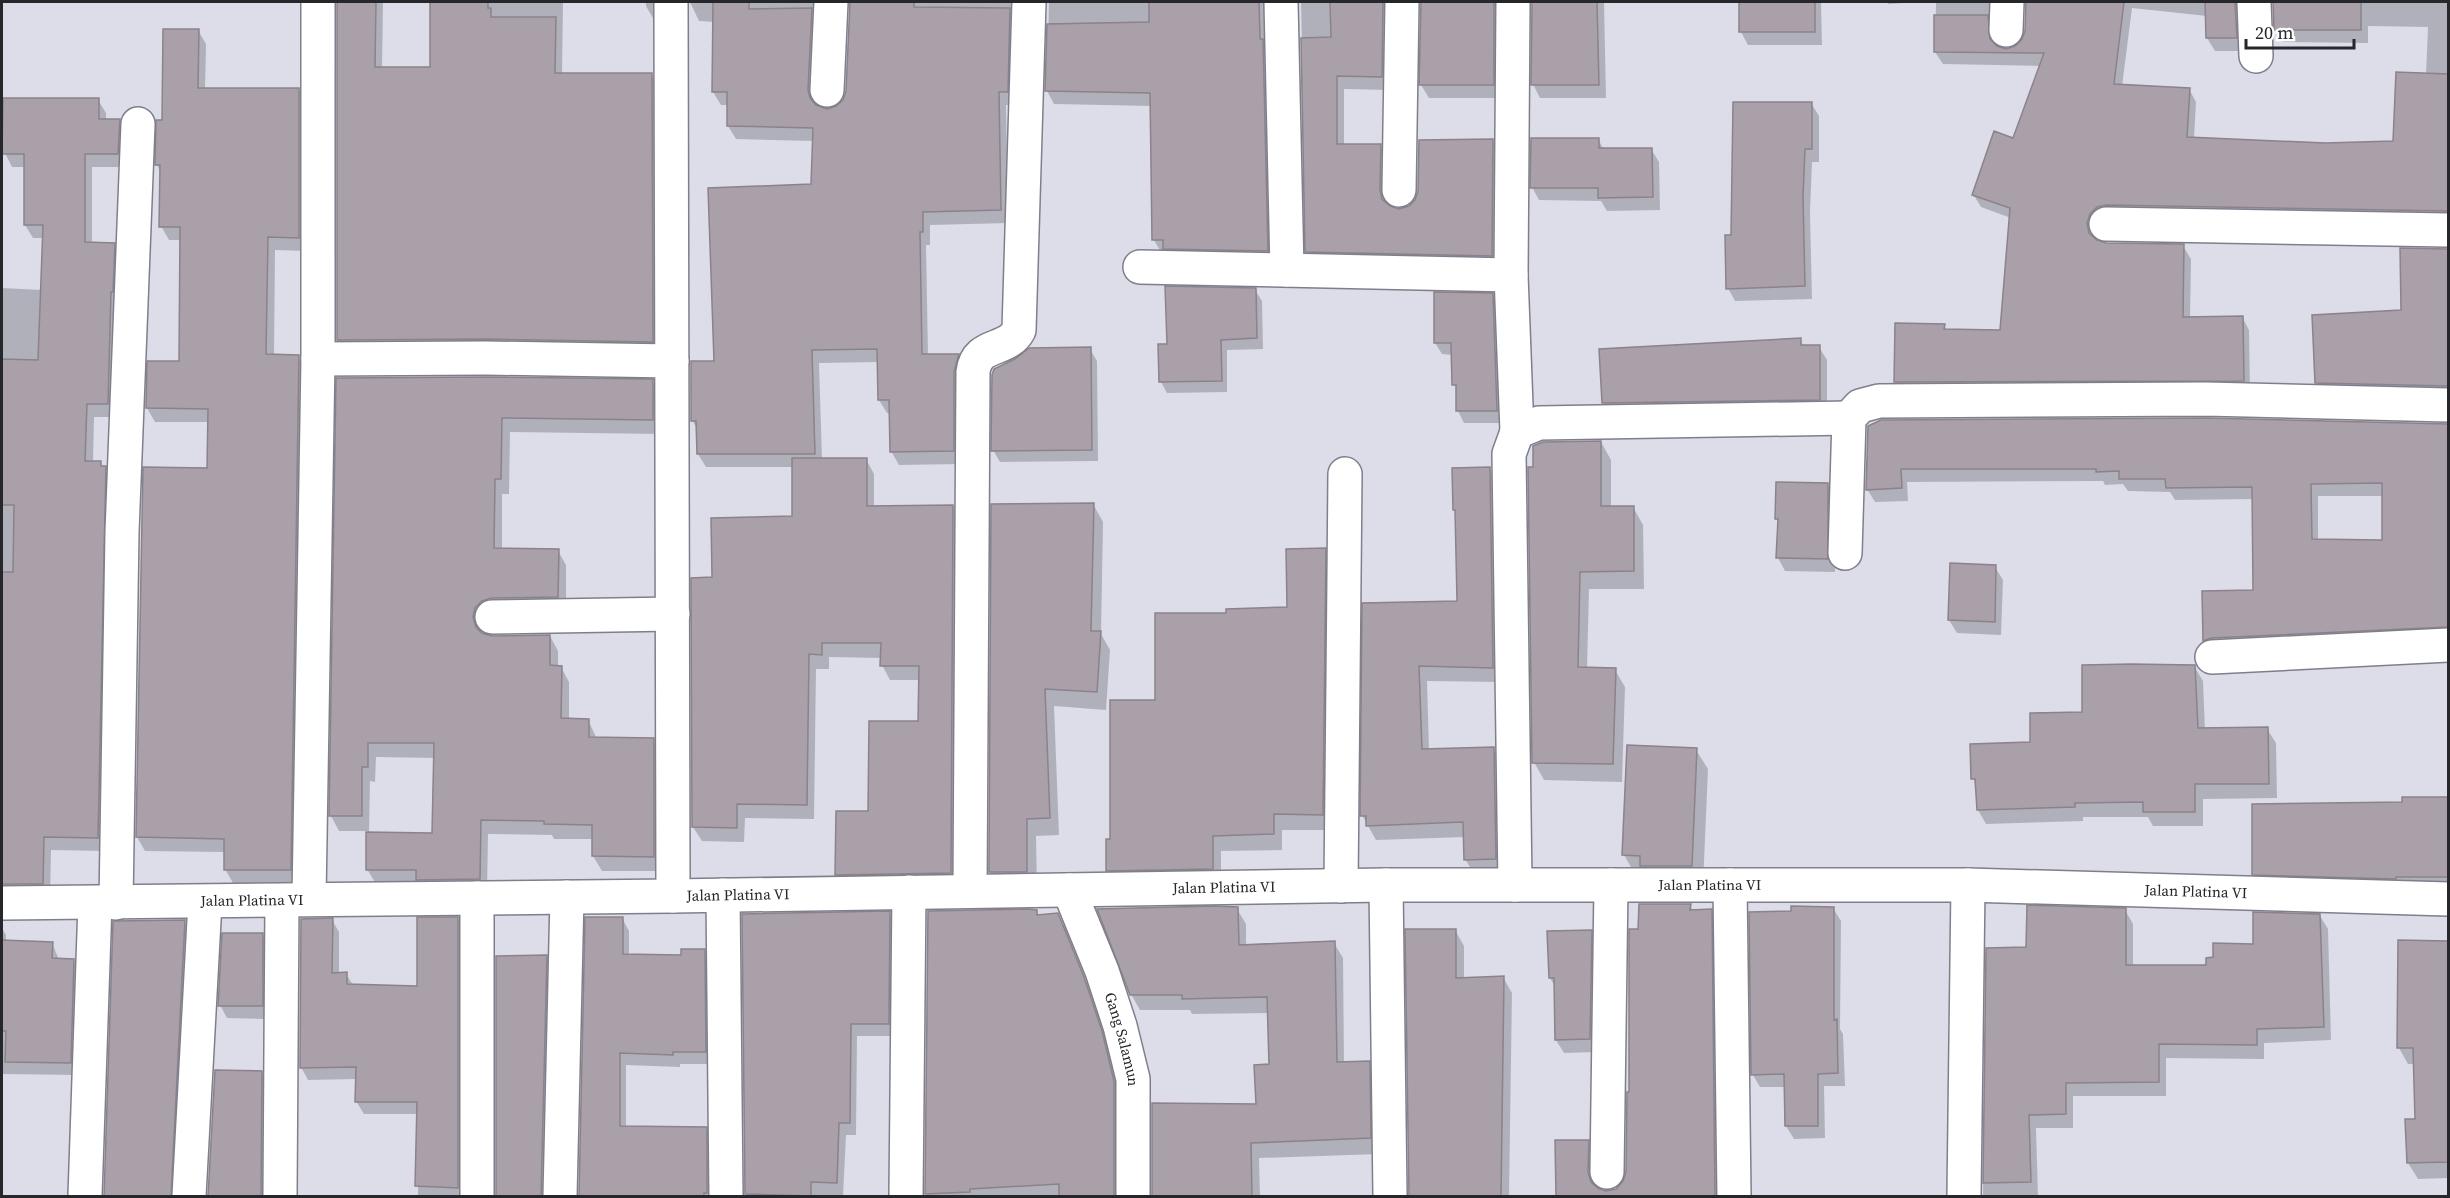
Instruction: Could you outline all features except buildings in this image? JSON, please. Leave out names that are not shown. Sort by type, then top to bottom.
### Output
[{"type":"street","points":[[280,1197],[296,899],[318,359],[318,2]]},
{"type":"street","points":[[671,2],[673,896]]},
{"type":"street","points":[[827,90],[831,2]]},
{"type":"street","points":[[970,891],[973,372],[975,361],[983,352],[1010,341],[1019,330],[1029,2]]},
{"type":"street","points":[[1281,2],[1287,270]]},
{"type":"street","points":[[1398,190],[1402,2]]},
{"type":"street","points":[[1513,2],[1511,275],[1517,432],[1509,454],[1515,885]]},
{"type":"street","points":[[2253,2],[2256,56]]},
{"type":"street","points":[[84,1197],[106,903],[138,124]]},
{"type":"street","points":[[2106,224],[2448,230]]},
{"type":"street","points":[[1140,267],[1511,275]]},
{"type":"street","points":[[318,359],[672,361]]},
{"type":"street","points":[[1845,553],[1849,418],[1860,406],[1879,401],[2206,399],[2448,405]]},
{"type":"street","points":[[1517,432],[1539,423],[1849,418]]},
{"type":"street","points":[[1341,886],[1345,474]]},
{"type":"street","points":[[492,617],[673,614]]},
{"type":"street","points":[[2212,657],[2448,645]]},
{"type":"street","points":[[1386,885],[1390,1197]]},
{"type":"street","name":"Jalan Platina VI","points":[[2,903],[1386,885],[1968,885],[2448,899]]},
{"type":"street","points":[[1607,1172],[1611,885]]},
{"type":"street","points":[[1730,885],[1734,1197]]},
{"type":"street","points":[[1964,1197],[1968,885]]},
{"type":"street","name":"Gang Salamun","points":[[1069,890],[1102,971],[1120,1026],[1133,1079],[1133,1197]]},
{"type":"street","points":[[906,1197],[909,892]]},
{"type":"street","points":[[723,895],[726,1197]]},
{"type":"street","points":[[560,1197],[567,897]]},
{"type":"street","points":[[477,898],[477,1197]]},
{"type":"street","points":[[189,1197],[205,902]]}]
